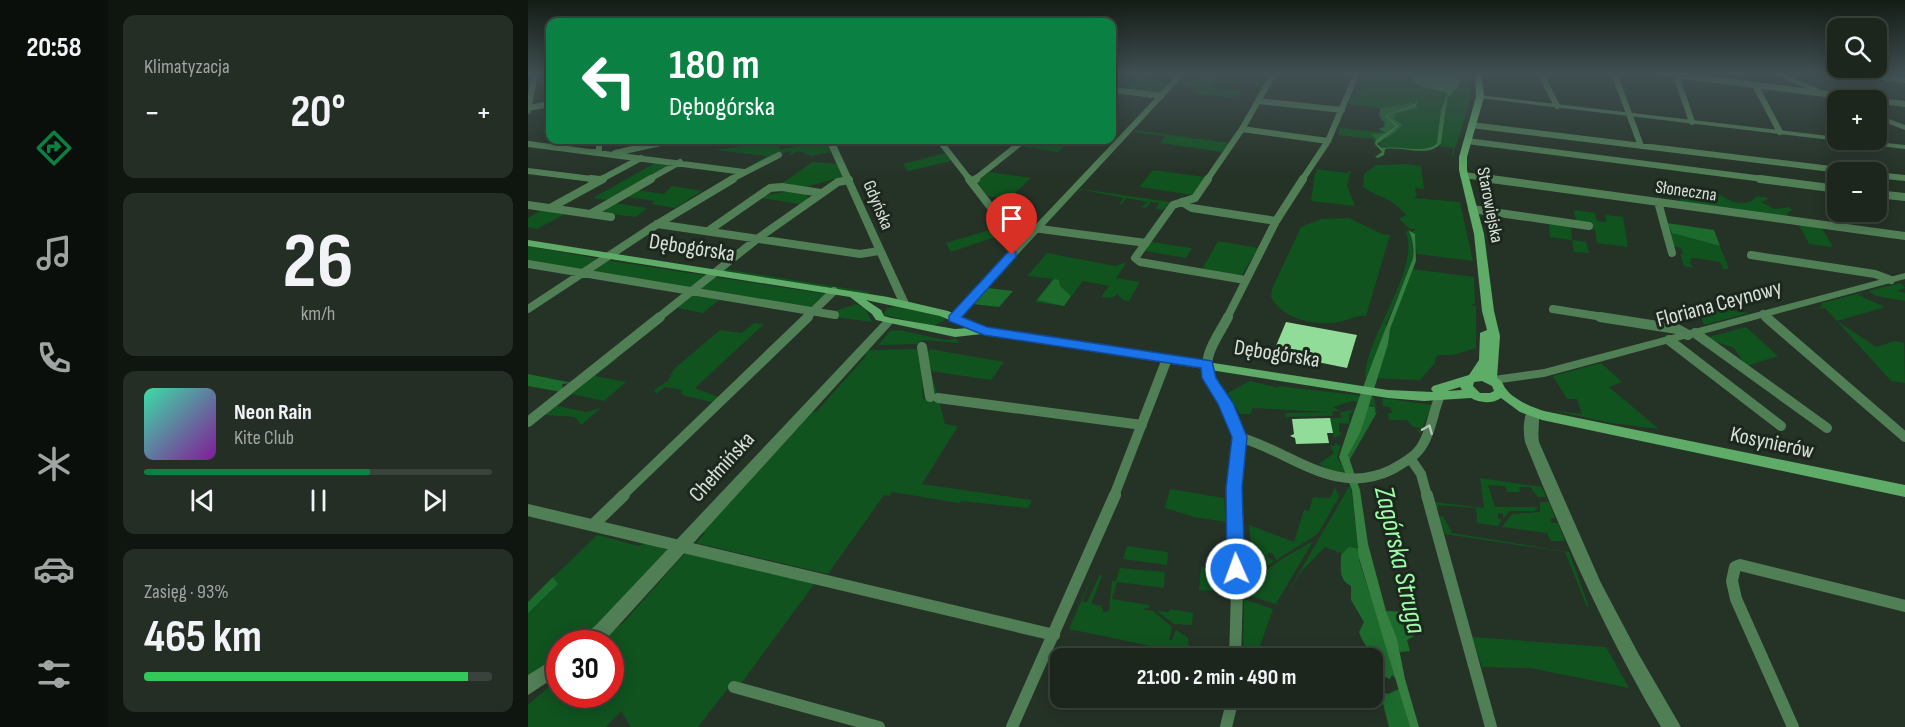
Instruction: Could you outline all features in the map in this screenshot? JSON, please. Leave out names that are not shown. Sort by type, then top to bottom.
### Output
[{"type":"main road","name":"Starowiejska","points":[[1477,107],[1463,157],[1463,175],[1479,234],[1488,311],[1494,336],[1497,385]]},
{"type":"main road","name":"Dębogórska","points":[[528,243],[904,303],[949,316],[984,331]]},
{"type":"main road","name":"Dębogórska","points":[[850,294],[878,312],[880,318],[935,330],[954,333],[984,331],[1388,394],[1440,396],[1472,394]]},
{"type":"main road","points":[[878,312],[888,300]]},
{"type":"main road","name":"Starowiejska","points":[[1471,378],[1485,360],[1488,311]]},
{"type":"main road","points":[[935,330],[949,316]]},
{"type":"main road","name":"Dębogórska","points":[[1349,387],[1424,390],[1458,385],[1471,378]]},
{"type":"main road","points":[[1471,378],[1497,385],[1533,416],[1472,394],[1466,387],[1471,378]]},
{"type":"main road","points":[[1488,399],[1497,397],[1497,385]]},
{"type":"main road","name":"Kosynierów","points":[[1533,416],[1905,491]]},
{"type":"street","points":[[1116,144],[1151,107]]},
{"type":"street","points":[[1245,280],[1140,262],[1135,258],[1173,205],[1195,198],[1255,107]]},
{"type":"street","points":[[1308,107],[1342,111]]},
{"type":"street","points":[[1235,648],[1237,590],[1234,488],[1239,437],[1225,403],[1209,378],[1207,364],[1210,350],[1276,221],[1328,141],[1344,107]]},
{"type":"street","points":[[1565,107],[1827,138]]},
{"type":"street","points":[[1627,107],[1641,146]]},
{"type":"street","points":[[1687,107],[1692,122]]},
{"type":"street","points":[[1767,107],[1780,132]]},
{"type":"street","points":[[1887,121],[1905,128]]},
{"type":"street","points":[[1471,124],[1827,168]]},
{"type":"street","points":[[1242,129],[1328,141]]},
{"type":"street","points":[[1467,141],[1827,188]]},
{"type":"street","points":[[528,144],[744,172]]},
{"type":"street","points":[[594,152],[599,150],[599,144]]},
{"type":"street","points":[[613,154],[657,144]]},
{"type":"street","name":"Gdyńska","points":[[832,144],[904,303]]},
{"type":"street","points":[[942,144],[1002,222],[1036,229],[1146,243]]},
{"type":"street","points":[[972,182],[1019,144]]},
{"type":"street","points":[[949,316],[966,304],[1116,144]]},
{"type":"street","points":[[1887,145],[1905,147]]},
{"type":"street","points":[[528,309],[657,225],[744,172],[779,155]]},
{"type":"street","points":[[550,208],[641,158]]},
{"type":"street","points":[[592,213],[680,162]]},
{"type":"street","points":[[528,171],[600,180]]},
{"type":"street","name":"Słoneczna","points":[[1463,175],[1905,236]]},
{"type":"street","points":[[1887,176],[1905,178]]},
{"type":"street","points":[[528,422],[758,239],[821,193],[838,182],[849,180]]},
{"type":"street","points":[[708,231],[770,188],[821,193]]},
{"type":"street","points":[[1887,195],[1905,197]]},
{"type":"street","points":[[1182,202],[1192,208],[1276,221]]},
{"type":"street","points":[[1658,202],[1672,253]]},
{"type":"street","points":[[528,205],[611,217]]},
{"type":"street","points":[[528,213],[540,207]]},
{"type":"street","points":[[1472,209],[1590,226]]},
{"type":"street","points":[[657,225],[860,254],[879,250]]},
{"type":"street","points":[[1751,255],[1875,274],[1891,280]]},
{"type":"street","name":"Dębogórska","points":[[528,264],[835,315]]},
{"type":"street","name":"Floriana Ceynowy","points":[[1497,385],[1905,276]]},
{"type":"street","points":[[888,300],[895,284]]},
{"type":"street","points":[[592,525],[834,291]]},
{"type":"street","points":[[1553,309],[1677,329],[1692,334],[1827,428]]},
{"type":"street","points":[[1764,314],[1905,437]]},
{"type":"street","name":"Chełmińska","points":[[603,630],[889,321]]},
{"type":"street","points":[[1669,340],[1781,426]]},
{"type":"street","points":[[921,347],[934,398],[1142,425]]},
{"type":"street","points":[[1012,727],[1120,484],[1167,359]]},
{"type":"street","points":[[1239,437],[1266,443],[1335,479],[1354,482],[1390,472],[1419,450],[1440,396]]},
{"type":"street","points":[[1533,416],[1530,429],[1532,442],[1596,592],[1620,641],[1672,727]]},
{"type":"street","points":[[1410,458],[1421,474],[1491,727]]},
{"type":"street","points":[[528,510],[1054,635]]},
{"type":"street","points":[[1793,727],[1781,696],[1746,629],[1732,578],[1735,567],[1740,565],[1905,606]]},
{"type":"street","points":[[528,686],[546,673]]},
{"type":"street","points":[[734,687],[879,727]]},
{"type":"street","points":[[1226,727],[1231,708]]},
{"type":"shaded area","points":[[1402,107],[1468,107],[1456,147],[1453,147],[1455,148],[1452,160],[1453,148],[1439,146],[1426,150],[1382,148],[1378,141],[1376,149],[1373,139],[1338,135],[1340,128],[1388,133],[1387,117]]},
{"type":"shaded area","points":[[1413,107],[1389,115],[1388,117],[1399,126],[1377,144],[1382,148],[1389,147],[1420,149],[1432,147],[1437,143],[1442,107],[1446,107],[1441,143],[1436,147],[1423,151],[1385,149],[1384,155],[1375,157],[1382,152],[1375,144],[1376,140],[1396,126],[1385,116]]},
{"type":"shaded area","points":[[1380,108],[1419,108],[1393,114],[1397,116],[1393,118],[1403,125],[1388,137],[1376,139],[1371,134],[1386,133],[1378,129],[1384,127],[1385,123],[1379,116]]},
{"type":"shaded area","points":[[1135,130],[1229,143],[1222,152],[1160,143],[1166,136],[1134,132]]},
{"type":"shaded area","points":[[757,144],[779,144],[780,149],[828,144],[831,152],[812,156],[799,151],[788,156],[792,152],[789,151],[748,167],[767,156],[715,150]]},
{"type":"shaded area","points":[[1022,144],[1067,144],[1058,152],[1020,146]]},
{"type":"shaded area","points":[[945,153],[951,161],[908,171],[903,164]]},
{"type":"shaded area","points":[[813,162],[837,164],[842,177],[836,181],[834,179],[802,188],[779,185]]},
{"type":"shaded area","points":[[655,163],[672,164],[608,200],[593,198]]},
{"type":"shaded area","points":[[1376,165],[1421,166],[1424,189],[1415,188],[1417,196],[1413,198],[1460,202],[1473,261],[1417,254],[1412,231],[1417,229],[1410,229],[1399,219],[1406,215],[1391,201],[1363,187],[1364,174]]},
{"type":"shaded area","points":[[1315,169],[1347,173],[1351,170],[1347,186],[1355,206],[1311,201],[1315,173],[1318,172]]},
{"type":"shaded area","points":[[1153,170],[1205,177],[1193,195],[1139,187]]},
{"type":"shaded area","points":[[990,172],[1031,178],[1009,199],[988,196],[977,182]]},
{"type":"shaded area","points":[[1675,185],[1716,191],[1726,199],[1740,203],[1750,202],[1757,197],[1755,196],[1770,198],[1761,202],[1775,209],[1790,207],[1792,210],[1786,214],[1794,219],[1681,203]]},
{"type":"shaded area","points":[[672,186],[702,191],[675,208],[651,204],[655,201],[626,197],[637,190],[664,194]]},
{"type":"shaded area","points":[[1081,189],[1170,202],[1163,210],[1156,209],[1159,203],[1151,202],[1146,208],[1141,207],[1148,202],[1126,198],[1122,204],[1138,206],[1119,204],[1124,198],[1083,190],[1077,192]]},
{"type":"shaded area","points":[[794,191],[807,195],[808,199],[800,204],[761,198],[770,194]]},
{"type":"shaded area","points":[[615,203],[647,208],[636,217],[602,213]]},
{"type":"shaded area","points":[[542,210],[565,214],[537,229],[528,227],[528,218]]},
{"type":"shaded area","points":[[1574,210],[1595,213],[1597,221],[1606,222],[1606,215],[1623,217],[1628,247],[1597,243],[1595,230],[1583,228],[1592,228],[1593,225],[1576,222]]},
{"type":"shaded area","points":[[1349,218],[1382,234],[1390,235],[1366,316],[1330,323],[1301,320],[1283,311],[1271,297],[1272,289],[1301,227],[1321,219]]},
{"type":"shaded area","points":[[1549,222],[1571,225],[1572,240],[1550,237]]},
{"type":"shaded area","points":[[1667,223],[1714,230],[1720,246],[1672,233]]},
{"type":"shaded area","points":[[1798,223],[1821,227],[1833,247],[1809,244]]},
{"type":"shaded area","points":[[1005,227],[995,237],[951,252],[946,243]]},
{"type":"shaded area","points":[[1405,230],[1412,234],[1413,261],[1386,324],[1386,347],[1390,329],[1412,269],[1474,277],[1475,304],[1470,304],[1476,306],[1476,348],[1453,355],[1438,355],[1435,363],[1420,380],[1365,378],[1367,361],[1406,263],[1408,245]]},
{"type":"shaded area","points":[[1408,230],[1415,234],[1416,261],[1390,329],[1388,344],[1361,431],[1348,455],[1360,490],[1368,544],[1386,611],[1397,639],[1405,679],[1419,727],[1410,727],[1359,558],[1352,490],[1339,457],[1412,261],[1413,245]]},
{"type":"shaded area","points":[[1669,232],[1720,246],[1729,269],[1723,269],[1720,262],[1695,258],[1691,258],[1689,262],[1694,268],[1684,266],[1680,254],[1683,254],[1681,248],[1673,246]]},
{"type":"shaded area","points":[[1572,240],[1586,242],[1589,253],[1574,252]]},
{"type":"shaded area","points":[[1218,241],[1258,248],[1241,277],[1206,272],[1203,268]]},
{"type":"shaded area","points":[[1151,242],[1192,248],[1186,258],[1145,251]]},
{"type":"shaded area","points":[[528,246],[826,294],[811,309],[528,263]]},
{"type":"shaded area","points":[[1047,253],[1115,266],[1127,262],[1116,278],[1140,282],[1129,301],[1123,300],[1117,294],[1113,298],[1101,297],[1109,286],[1083,281],[1064,306],[1035,302],[1053,279],[1027,276]]},
{"type":"shaded area","points":[[724,269],[870,292],[868,294],[723,271]]},
{"type":"shaded area","points":[[1054,279],[1059,280],[1060,286],[1071,296],[1064,306],[1037,300]]},
{"type":"shaded area","points":[[1901,283],[1905,288],[1897,291],[1905,293],[1905,301],[1876,296],[1868,291]]},
{"type":"shaded area","points":[[988,288],[1013,291],[999,307],[973,304]]},
{"type":"shaded area","points":[[1861,293],[1863,294],[1858,295],[1885,307],[1837,321],[1876,347],[1895,341],[1904,343],[1905,383],[1891,381],[1825,308],[1813,309],[1821,307],[1822,303]]},
{"type":"shaded area","points":[[692,295],[719,300],[703,313],[677,308]]},
{"type":"shaded area","points":[[856,304],[865,308],[872,322],[828,316],[837,315],[838,313],[832,312]]},
{"type":"shaded area","points":[[1696,305],[1749,313],[1704,325]]},
{"type":"shaded area","points":[[896,307],[943,316],[946,320],[933,326],[883,315],[887,308]]},
{"type":"shaded area","points":[[754,323],[764,324],[695,388],[721,398],[715,403],[683,395],[682,390],[665,387],[656,394],[654,390],[668,381],[674,369],[720,330],[742,333]]},
{"type":"shaded area","points":[[1746,327],[1778,356],[1746,366],[1734,348],[1705,338]]},
{"type":"shaded area","points":[[900,330],[944,340],[957,339],[958,343],[924,340],[917,344],[878,345],[890,331]]},
{"type":"shaded area","points":[[920,349],[923,399],[939,401],[945,424],[958,426],[922,484],[1032,500],[1028,508],[961,501],[959,503],[892,492],[889,496],[884,495],[828,574],[696,543],[705,533],[701,531],[805,415],[817,411],[867,355],[862,354],[866,350]]},
{"type":"shaded area","points":[[930,349],[1004,362],[991,380],[930,371],[938,396],[933,393],[925,359]]},
{"type":"shaded area","points":[[614,359],[617,359],[595,376],[626,382],[604,401],[572,394],[557,406],[586,412],[601,408],[581,425],[575,417],[545,415]]},
{"type":"shaded area","points":[[1601,363],[1622,382],[1609,387],[1659,429],[1611,423],[1551,410],[1582,414],[1577,399],[1567,399],[1553,376]]},
{"type":"shaded area","points":[[528,374],[573,383],[562,384],[561,392],[528,386]]},
{"type":"shaded area","points":[[1250,381],[1278,388],[1278,386],[1374,397],[1377,414],[1373,406],[1352,401],[1333,407],[1342,412],[1356,409],[1349,414],[1349,424],[1339,423],[1339,431],[1342,434],[1334,438],[1330,418],[1341,418],[1340,411],[1332,411],[1333,416],[1286,417],[1285,413],[1329,412],[1252,408],[1251,414],[1240,414],[1228,393]]},
{"type":"shaded area","points":[[1382,398],[1432,405],[1420,433],[1417,432],[1421,428],[1413,427],[1407,420],[1389,420],[1388,413],[1392,413],[1390,407],[1383,406]]},
{"type":"shaded area","points":[[1368,406],[1374,407],[1376,414],[1349,461],[1348,451],[1361,431]]},
{"type":"shaded area","points":[[1335,443],[1341,446],[1337,457],[1348,476],[1336,474],[1319,464],[1334,453],[1330,446],[1335,446]]},
{"type":"shaded area","points":[[1480,478],[1542,487],[1546,497],[1538,497],[1530,487],[1519,487],[1520,492],[1507,492],[1505,486],[1488,485],[1495,507],[1538,507],[1534,511],[1510,511],[1503,519],[1503,514],[1498,513],[1498,518],[1502,520],[1498,526],[1477,523],[1476,508],[1438,505],[1439,509],[1436,507],[1434,502],[1484,508]]},
{"type":"shaded area","points":[[1335,487],[1339,497],[1318,534],[1276,560],[1272,553],[1268,553],[1267,557],[1274,561],[1256,574],[1249,525],[1294,542],[1304,510],[1309,511],[1313,497],[1330,498]]},
{"type":"shaded area","points":[[1351,487],[1359,560],[1325,547],[1300,573],[1281,604]]},
{"type":"shaded area","points":[[1170,489],[1224,498],[1226,522],[1194,517],[1165,508]]},
{"type":"shaded area","points":[[1540,502],[1549,502],[1555,518],[1550,518],[1552,523],[1558,523],[1565,541],[1551,541],[1547,533],[1502,527],[1512,514],[1540,512]]},
{"type":"shaded area","points":[[1443,516],[1452,533],[1569,552],[1589,607],[1587,607],[1565,552],[1445,534],[1439,517]]},
{"type":"shaded area","points":[[597,535],[639,546],[646,543],[667,550],[592,630],[546,630],[546,663],[528,676],[528,602]]},
{"type":"shaded area","points":[[1313,541],[1276,604],[1244,594],[1244,586],[1282,559]]},
{"type":"shaded area","points":[[1127,546],[1168,552],[1167,565],[1123,559]]},
{"type":"shaded area","points":[[1349,547],[1359,549],[1359,560],[1397,680],[1392,675],[1390,679],[1385,677],[1383,648],[1368,648],[1361,637],[1359,632],[1364,622],[1351,600],[1351,586],[1344,580],[1341,573],[1341,555]]},
{"type":"shaded area","points":[[686,552],[815,583],[740,685],[732,683],[698,727],[631,727],[621,711],[606,727],[528,727],[528,705],[546,689],[546,708],[624,708],[624,630],[614,630]]},
{"type":"shaded area","points":[[1201,567],[1216,568],[1215,591],[1199,590]]},
{"type":"shaded area","points":[[1120,568],[1165,572],[1164,588],[1117,582],[1112,599],[1149,605],[1149,608],[1142,609],[1153,611],[1172,627],[1169,640],[1172,640],[1176,630],[1188,638],[1189,648],[1160,648],[1069,629],[1093,573],[1082,602],[1087,602],[1100,574],[1102,576],[1091,604],[1102,606],[1103,612],[1109,611],[1112,581],[1116,581]]},
{"type":"shaded area","points":[[553,577],[558,584],[528,613],[528,602]]},
{"type":"shaded area","points":[[1244,599],[1273,609],[1259,648],[1243,648]]},
{"type":"shaded area","points":[[1170,609],[1193,613],[1192,625],[1174,624],[1157,611],[1169,612]]},
{"type":"shaded area","points":[[1386,611],[1418,612],[1421,622],[1414,625],[1414,636],[1407,640],[1410,651],[1400,652]]},
{"type":"shaded area","points":[[1472,637],[1606,647],[1629,688],[1530,668],[1482,667]]},
{"type":"shaded area","points":[[1399,689],[1410,727],[1389,727],[1383,704],[1383,693],[1388,694]]},
{"type":"building","points":[[1286,322],[1357,335],[1347,368],[1273,353]]},
{"type":"building","points":[[1330,418],[1333,433],[1327,433],[1329,443],[1296,444],[1295,438],[1290,436],[1294,434],[1292,419]]},
{"type":"route","points":[[1012,255],[953,318],[984,331],[1126,354],[1207,364],[1209,378],[1225,403],[1239,437],[1234,488],[1236,569]]},
{"type":"water label","name":"Zagórska Struga","points":[[1400,560]]}]
